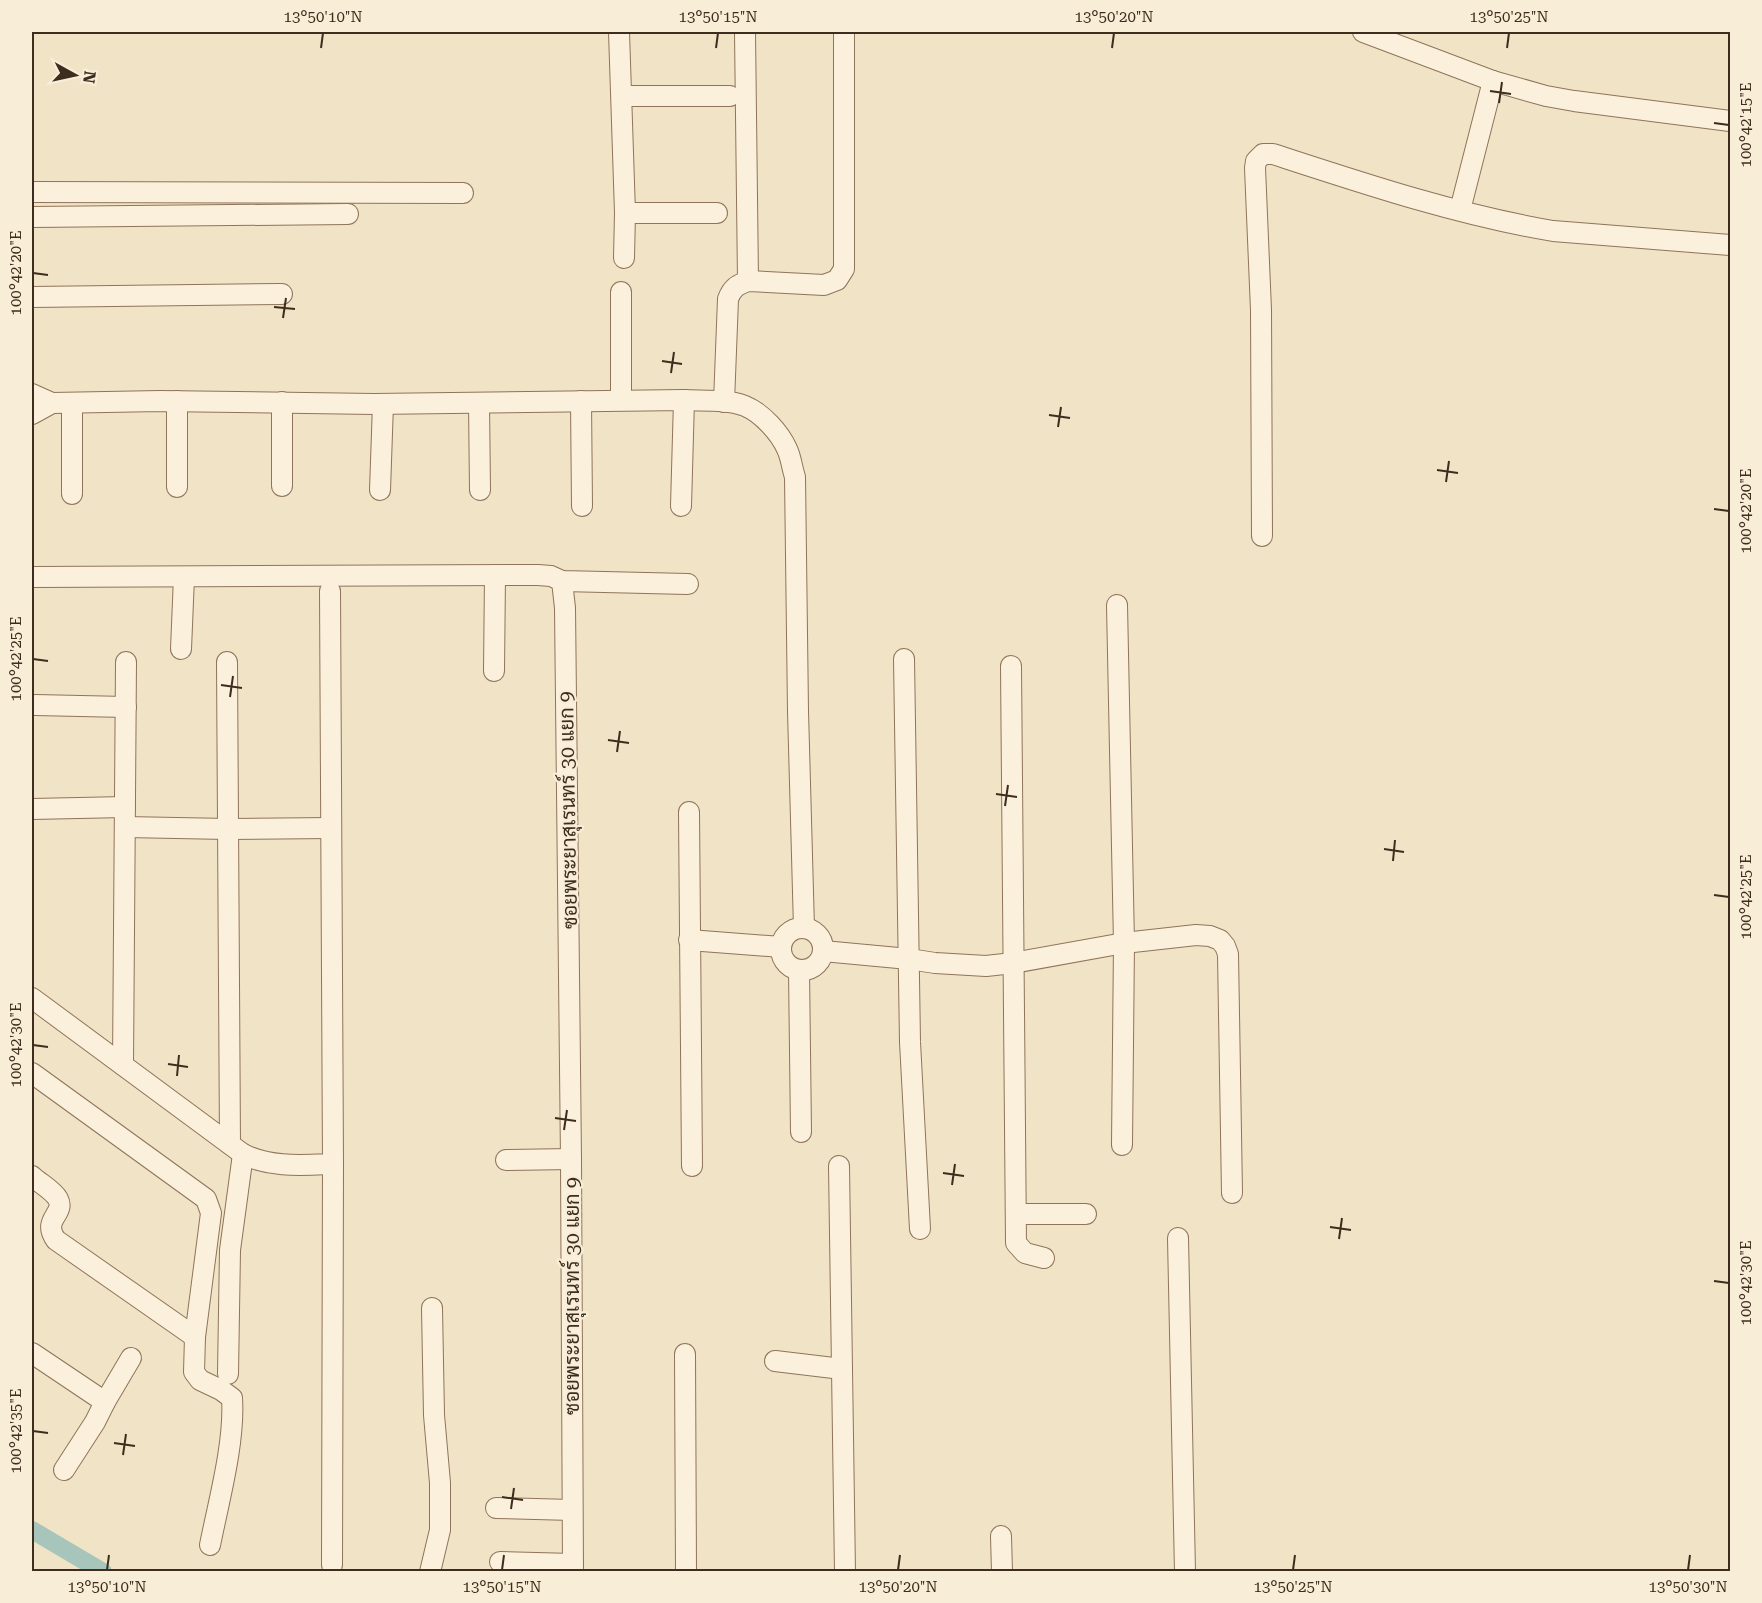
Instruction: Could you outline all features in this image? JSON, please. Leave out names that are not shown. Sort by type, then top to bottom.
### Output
[{"type":"street","points":[[619,32],[625,213],[624,258]]},
{"type":"street","points":[[745,32],[748,282]]},
{"type":"street","points":[[724,402],[728,299],[731,290],[748,282],[824,285],[837,280],[844,269],[844,32]]},
{"type":"street","points":[[1363,32],[1493,81],[1546,96],[1574,102],[1731,121]]},
{"type":"street","points":[[1460,210],[1493,81]]},
{"type":"street","points":[[622,96],[730,96]]},
{"type":"street","points":[[1262,536],[1262,310],[1255,168],[1256,161],[1263,154],[1273,154],[1381,189],[1526,226],[1553,231],[1731,245]]},
{"type":"street","points":[[32,192],[463,193]]},
{"type":"street","points":[[625,213],[717,213]]},
{"type":"street","points":[[32,217],[348,214]]},
{"type":"street","points":[[621,292],[621,400]]},
{"type":"street","points":[[32,297],[282,294]]},
{"type":"street","points":[[32,394],[52,403],[177,401],[383,404],[684,400],[724,402],[745,406],[761,416],[787,449],[795,477],[804,928]]},
{"type":"street","points":[[681,506],[684,400]]},
{"type":"street","points":[[177,401],[177,487]]},
{"type":"street","points":[[581,401],[582,506]]},
{"type":"street","points":[[282,402],[282,486]]},
{"type":"street","points":[[32,414],[52,403]]},
{"type":"street","points":[[72,403],[72,494]]},
{"type":"street","points":[[479,403],[480,490]]},
{"type":"street","points":[[380,490],[383,404]]},
{"type":"street","points":[[494,671],[495,575]]},
{"type":"street","points":[[32,577],[495,575],[551,576],[562,581],[688,584]]},
{"type":"street","points":[[181,649],[183,577]]},
{"type":"street","name":"ซอยพระยาสุเรนทร์ 30 แยก 9","points":[[562,581],[565,620],[572,1159],[573,1568]]},
{"type":"street","points":[[330,591],[333,1164],[332,1565]]},
{"type":"street","points":[[1117,605],[1124,943],[1122,1145]]},
{"type":"street","points":[[904,659],[910,1042],[920,1229]]},
{"type":"street","points":[[123,1065],[126,662]]},
{"type":"street","points":[[227,662],[228,829],[237,1149],[230,1250],[228,1374]]},
{"type":"street","points":[[1011,666],[1016,1243],[1018,1248],[1025,1253],[1044,1258]]},
{"type":"street","points":[[35,705],[126,707]]},
{"type":"street","points":[[32,809],[228,829],[331,828]]},
{"type":"street","points":[[689,812],[692,1166]]},
{"type":"street","points":[[796,928],[804,928],[818,935],[823,951],[815,966],[799,970],[791,968],[785,962],[781,955],[781,946],[788,932],[796,928]]},
{"type":"street","points":[[823,951],[986,966],[1124,943],[1196,935],[1210,936],[1220,940],[1228,954],[1232,1194]]},
{"type":"street","points":[[689,940],[781,946]]},
{"type":"street","points":[[799,970],[801,1132]]},
{"type":"street","points":[[32,998],[255,1160],[282,1165],[333,1164]]},
{"type":"street","points":[[32,1073],[206,1199],[211,1213],[195,1337],[194,1372],[200,1380],[222,1390],[232,1398],[233,1408],[229,1444],[210,1545]]},
{"type":"street","points":[[506,1160],[572,1159]]},
{"type":"street","points":[[839,1166],[845,1572]]},
{"type":"street","points":[[32,1176],[57,1197],[60,1203],[50,1227],[56,1240],[195,1337]]},
{"type":"street","points":[[1016,1214],[1086,1214]]},
{"type":"street","points":[[1178,1238],[1185,1572]]},
{"type":"street","points":[[430,1572],[440,1530],[440,1483],[434,1415],[432,1308]]},
{"type":"street","points":[[32,1353],[105,1402]]},
{"type":"street","points":[[685,1354],[686,1572]]},
{"type":"street","points":[[64,1470],[132,1358]]},
{"type":"street","points":[[775,1362],[842,1369]]},
{"type":"street","points":[[496,1508],[572,1510]]},
{"type":"street","points":[[1001,1536],[1002,1572]]},
{"type":"street","points":[[500,1562],[573,1568]]},
{"type":"waterway","points":[[32,1530],[103,1572]]}]
